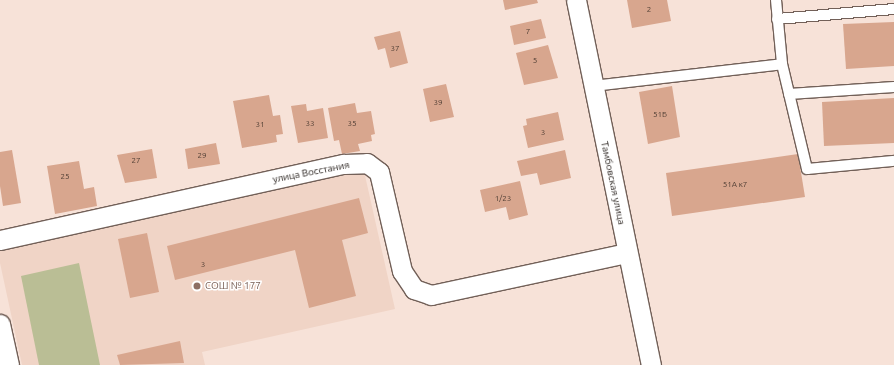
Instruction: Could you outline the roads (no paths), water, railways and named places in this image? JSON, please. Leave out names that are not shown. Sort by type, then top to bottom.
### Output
[{"type":"street","name":"Тамбовская улица","points":[[576,0],[651,365]]},
{"type":"street","name":"улица Восстания","points":[[0,240],[336,166],[367,163],[379,172],[402,271],[414,289],[431,296],[628,253]]},
{"type":"street","points":[[0,324],[9,365]]},
{"type":"lane","points":[[776,0],[782,64],[807,169],[894,161]]},
{"type":"lane","points":[[777,19],[894,9]]},
{"type":"lane","points":[[593,86],[782,64]]},
{"type":"lane","points":[[789,94],[894,87]]},
{"type":"place","name":"СОШ № 177","points":[[197,286]]}]
